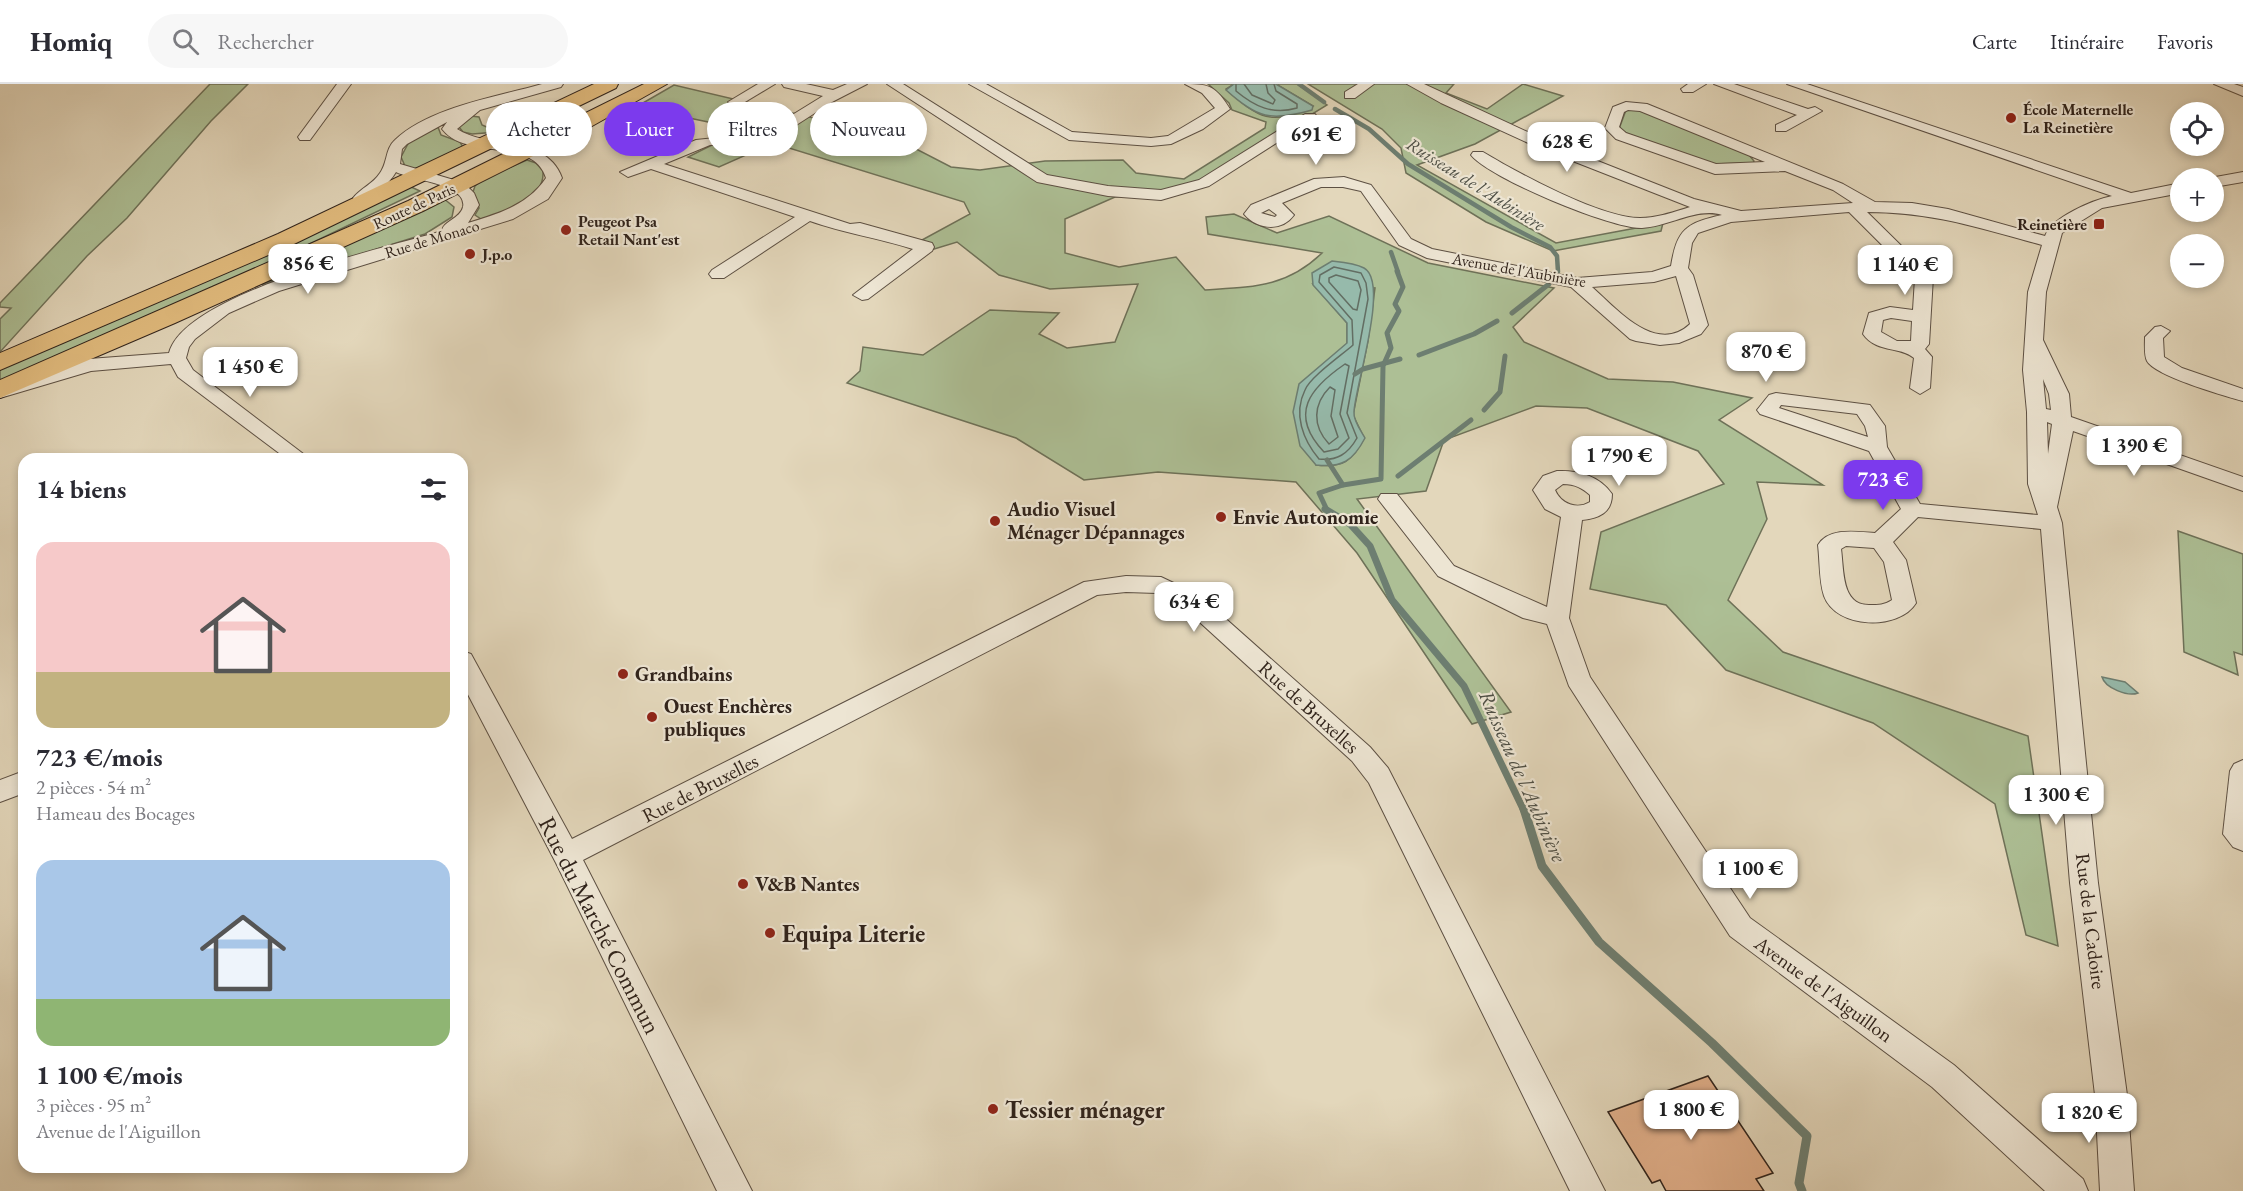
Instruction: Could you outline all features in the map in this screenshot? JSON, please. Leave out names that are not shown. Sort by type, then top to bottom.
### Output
[{"type":"main road","points":[[572,102],[609,84]]},
{"type":"main road","name":"Route de Paris","points":[[592,118],[658,84]]},
{"type":"main road","name":"Route de Paris","points":[[0,362],[214,271],[419,176],[486,148]]},
{"type":"main road","points":[[450,184],[486,151]]},
{"type":"main road","name":"Route de Paris","points":[[0,391],[284,266],[450,184],[517,156]]},
{"type":"street","points":[[305,137],[344,84]]},
{"type":"street","points":[[362,203],[361,198],[384,179],[392,163],[393,151],[412,133],[427,124],[556,84]]},
{"type":"street","points":[[735,102],[768,84]]},
{"type":"street","points":[[789,84],[836,95]]},
{"type":"street","points":[[628,172],[653,165],[701,143],[760,140],[768,137],[836,95],[860,84]]},
{"type":"street","points":[[894,84],[1042,179],[1129,193],[1161,195],[1204,183],[1310,117]]},
{"type":"street","points":[[976,84],[1070,136],[1151,142],[1171,140],[1198,126],[1223,109],[1217,99],[1197,85]]},
{"type":"street","points":[[1350,95],[1367,84]]},
{"type":"street","points":[[1414,84],[1473,114],[1563,154],[1677,199],[1713,206],[1741,216]]},
{"type":"street","points":[[1721,84],[1808,114]]},
{"type":"street","points":[[1794,84],[2089,182],[2120,200]]},
{"type":"street","points":[[2220,84],[2243,92]]},
{"type":"street","points":[[1781,128],[1838,99]]},
{"type":"street","points":[[1786,166],[1715,169],[1621,135],[1612,128],[1621,108],[1642,107],[1786,166],[1851,193],[1872,207]]},
{"type":"street","points":[[473,110],[454,121],[449,129],[458,136],[486,144]]},
{"type":"street","points":[[1478,154],[1498,169],[1615,219],[1638,223],[1713,206]]},
{"type":"street","name":"Rue de Monaco","points":[[177,358],[180,346],[189,335],[223,309],[273,287],[507,216],[542,196],[554,178],[545,161],[532,156]]},
{"type":"street","points":[[392,163],[419,176],[450,184],[470,200],[472,208],[467,218],[434,238]]},
{"type":"street","points":[[653,165],[770,201],[807,216],[926,247],[862,295]]},
{"type":"street","points":[[2224,180],[2243,177]]},
{"type":"street","name":"Avenue de l'Aubinière","points":[[1271,202],[1319,182],[1344,182],[1366,188],[1405,242],[1427,253],[1577,283],[1654,277],[1679,268]]},
{"type":"street","points":[[1577,283],[1636,335],[1646,340],[1688,335],[1696,331],[1699,325],[1684,275],[1679,268],[1685,240],[1690,231],[1708,223],[1741,216],[1872,207],[1911,207],[1964,216],[2053,243],[2120,200],[2170,190]]},
{"type":"street","points":[[1854,208],[1924,277],[1920,344],[1905,349],[1885,344],[1872,334],[1875,316],[1890,312],[1921,317]]},
{"type":"street","points":[[718,274],[807,216]]},
{"type":"street","name":"Rue de la Cadoire","points":[[2053,243],[2043,267],[2037,292],[2036,343],[2032,370],[2040,484],[2049,516],[2084,883],[2111,1095],[2117,1191]]},
{"type":"street","points":[[2161,331],[2154,337],[2155,359],[2175,372],[2243,395]]},
{"type":"street","name":"Rue de la Cadoire","points":[[2036,343],[2059,394],[2062,426],[2049,516]]},
{"type":"street","points":[[1912,347],[1923,357],[1920,388]]},
{"type":"street","points":[[0,391],[89,365],[177,358],[185,373],[292,453]]},
{"type":"street","points":[[1877,447],[1879,438],[1876,424],[1863,409],[1776,399],[1767,410],[1877,447],[1913,510]]},
{"type":"street","points":[[2037,417],[2239,488]]},
{"type":"street","points":[[1389,499],[1446,571],[1531,612],[1557,618]]},
{"type":"street","points":[[1880,541],[1913,510],[2049,516]]},
{"type":"street","name":"Avenue de l'Aiguillon","points":[[1572,512],[1557,618],[1578,679],[1740,927],[1942,1077],[2071,1191]]},
{"type":"street","name":"Rue de Bruxelles","points":[[566,855],[1092,588],[1126,584],[1161,585],[1191,601],[1361,754],[1380,776],[1431,884],[1588,1191]]},
{"type":"street","name":"Rue du Marché Commun","points":[[468,671],[566,855],[735,1191]]},
{"type":"street","points":[[2243,771],[2237,834],[2243,839]]},
{"type":"street","points":[[0,791],[18,784]]},
{"type":"shaded area","points":[[210,84],[248,84],[211,121],[127,218],[87,256],[0,352],[0,319],[11,308],[0,307],[0,303]]},
{"type":"shaded area","points":[[1208,84],[1234,84],[1226,89],[1248,107],[1266,116],[1286,116],[1313,106],[1276,84],[1297,84],[1327,105],[1201,182],[1159,193],[1115,197],[1065,219],[1065,253],[1119,267],[1176,257],[1205,290],[1253,286],[1267,284],[1295,273],[1309,265],[1322,253],[1208,234],[1206,217],[1234,214],[1277,233],[1329,216],[1428,263],[1554,288],[1513,327],[1524,342],[1608,379],[1673,382],[1752,398],[1719,420],[1823,485],[1757,482],[1767,519],[1728,600],[1783,652],[2028,736],[2058,946],[2026,935],[1995,804],[1873,723],[1726,670],[1666,605],[1590,589],[1601,532],[1724,484],[1698,451],[1587,408],[1536,406],[1444,440],[1426,491],[1357,499],[1511,712],[1472,724],[1357,553],[1296,482],[1158,472],[1084,480],[1016,438],[847,383],[860,371],[863,347],[923,355],[990,310],[1059,313],[1039,334],[1067,348],[1115,342],[1138,284],[1050,289],[999,275],[957,242],[931,250],[911,246],[970,214],[964,202],[815,156],[927,155],[951,167],[980,170],[1045,161],[1123,160],[1136,173],[1184,179],[1265,128],[1266,122],[1232,110],[1229,103]],"holes":[[[1313,284],[1375,288],[1368,341],[1353,415],[1364,438],[1356,452],[1346,461],[1333,465],[1316,465],[1300,384],[1347,344],[1347,323]]]},
{"type":"shaded area","points":[[1308,84],[1454,84],[1446,93],[1487,109],[1523,84],[1563,96],[1475,144],[1417,165],[1556,243],[1663,223],[1661,231],[1553,251],[1486,222],[1406,173],[1401,148],[1382,129]]},
{"type":"shaded area","points":[[674,85],[746,102],[707,102],[707,122],[695,119],[695,102],[645,102]]},
{"type":"shaded area","points":[[1626,110],[1639,110],[1749,155],[1754,161],[1753,163],[1710,164],[1628,134],[1619,129]]},
{"type":"shaded area","points":[[798,114],[810,117],[810,154],[798,151]]},
{"type":"shaded area","points":[[471,116],[479,117],[482,125],[486,127],[486,133],[472,134],[463,132],[459,127]]},
{"type":"shaded area","points":[[438,127],[441,135],[460,142],[463,147],[419,171],[405,166],[401,157],[410,140]]},
{"type":"shaded area","points":[[707,148],[707,156],[744,156],[719,167],[688,157],[695,156],[695,154]]},
{"type":"shaded area","points":[[527,160],[536,163],[543,171],[538,190],[531,198],[512,209],[491,216],[481,219],[475,215],[479,208],[473,192],[475,186],[485,178]]},
{"type":"shaded area","points":[[409,186],[420,191],[276,260],[0,384],[0,367]]},
{"type":"shaded area","points":[[443,198],[454,207],[452,217],[425,234],[262,285]]},
{"type":"shaded area","points":[[2178,531],[2243,554],[2243,655],[2234,652],[2238,675],[2184,652]]},
{"type":"water","points":[[1234,84],[1276,84],[1313,106],[1312,110],[1286,116],[1256,112],[1226,90]]},
{"type":"water","points":[[1332,261],[1364,268],[1371,277],[1374,293],[1373,313],[1354,412],[1356,422],[1365,438],[1356,452],[1346,461],[1325,466],[1316,465],[1300,446],[1293,412],[1299,384],[1347,343],[1347,323],[1313,285],[1312,273]]},
{"type":"water","points":[[2102,677],[2125,682],[2138,693],[2129,694],[2117,691],[2107,685]]},
{"type":"building","points":[[1708,1076],[1773,1173],[1756,1179],[1764,1191],[1666,1191],[1660,1180],[1652,1183],[1608,1112]]},
{"type":"waterway","name":"Ruisseau de l'Aubinière","points":[[1299,84],[1324,102]]},
{"type":"waterway","name":"Ruisseau de l'Aubinière","points":[[1335,109],[1369,129],[1408,164],[1511,227],[1550,247],[1557,256],[1558,272]]},
{"type":"waterway","points":[[1391,252],[1398,272]]},
{"type":"waterway","points":[[1384,363],[1391,348],[1387,333],[1399,311],[1395,304],[1403,287],[1397,271]]},
{"type":"waterway","name":"Ruisseau de l'Aubinière","points":[[1512,313],[1549,284]]},
{"type":"waterway","name":"Ruisseau de l'Aubinière","points":[[1419,355],[1474,334],[1497,321]]},
{"type":"waterway","points":[[1484,410],[1500,392],[1505,356]]},
{"type":"waterway","name":"Ruisseau de l'Aubinière","points":[[1384,363],[1400,359]]},
{"type":"waterway","points":[[1343,485],[1381,479],[1384,363]]},
{"type":"waterway","name":"Ruisseau de l'Aubinière","points":[[1355,374],[1363,369],[1384,363]]},
{"type":"waterway","points":[[1398,476],[1471,420]]},
{"type":"waterway","name":"Ruisseau de l'Aubinière","points":[[1327,460],[1343,485]]},
{"type":"waterway","name":"Ruisseau de l'Aubinière","points":[[1327,510],[1319,493],[1343,485]]},
{"type":"waterway","name":"Ruisseau de l'Aubinière","points":[[1325,509],[1350,524],[1370,546],[1392,600],[1464,686],[1524,811]]},
{"type":"waterway","name":"Ruisseau de l'Aubinière","points":[[1524,809],[1542,866],[1599,942],[1712,1043],[1807,1136],[1799,1183],[1802,1191]]},
{"type":"place","name":"École Maternelle La Reinetière","points":[[2011,118]]},
{"type":"place","name":"Reinetière","points":[[2099,224]]},
{"type":"place","name":"Peugeot Psa Retail Nant'est","points":[[566,230]]},
{"type":"place","name":"J.p.o","points":[[470,254]]},
{"type":"place","name":"Envie Autonomie","points":[[1221,517]]},
{"type":"place","name":"Audio Visuel Ménager Dépannages","points":[[995,521]]},
{"type":"place","name":"Grandbains","points":[[623,674]]},
{"type":"place","name":"Ouest Enchères publiques","points":[[652,717]]},
{"type":"place","name":"V&B Nantes","points":[[743,884]]},
{"type":"place","name":"Equipa Literie","points":[[770,933]]},
{"type":"place","name":"Tessier ménager","points":[[993,1109]]}]
